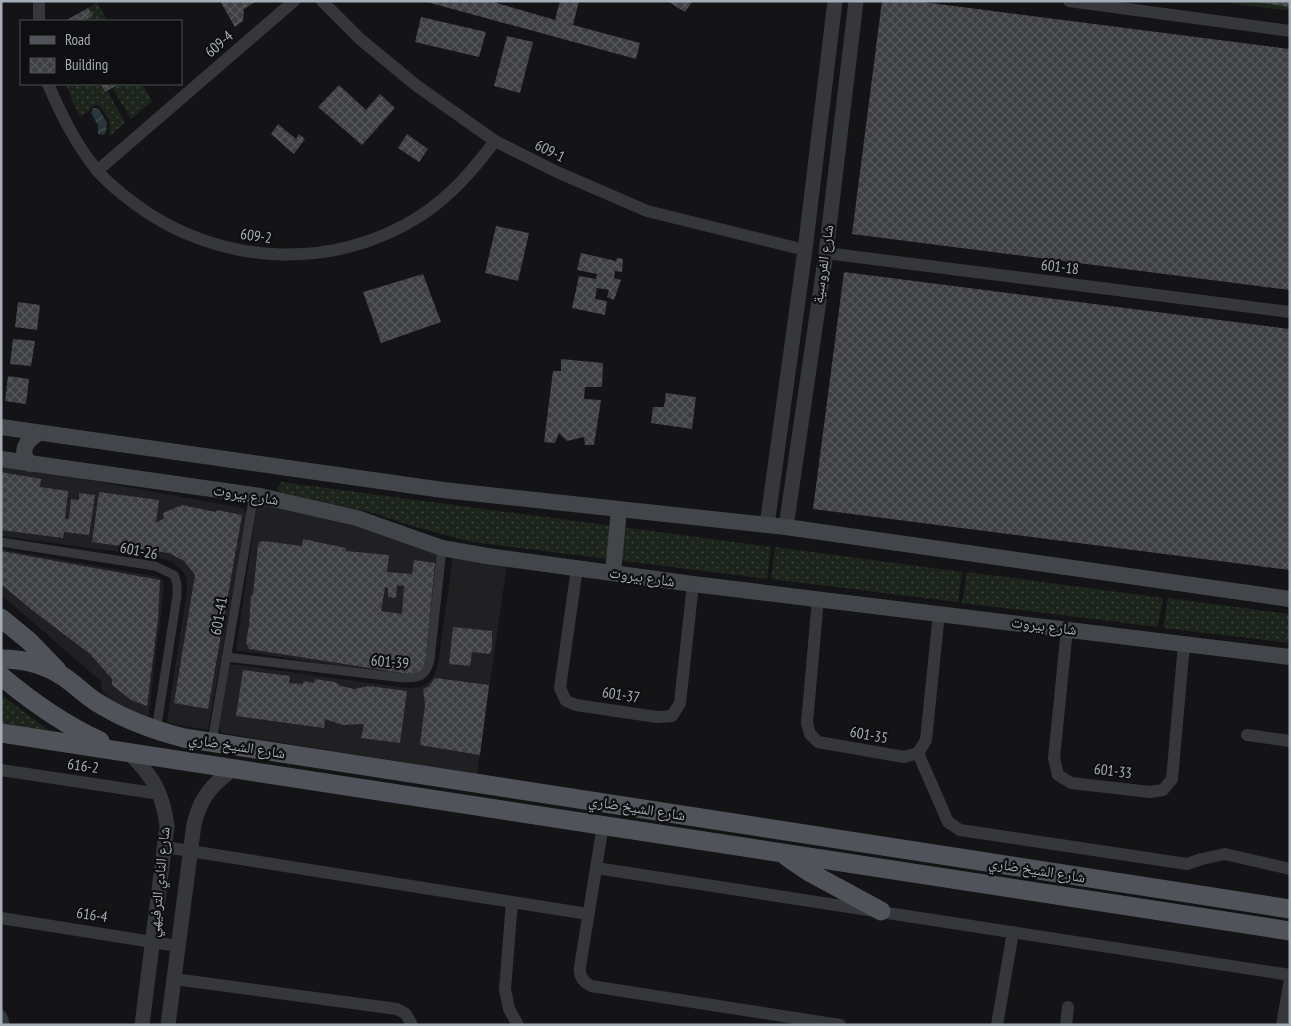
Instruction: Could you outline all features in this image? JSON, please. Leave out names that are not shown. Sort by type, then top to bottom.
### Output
[{"type":"main road","points":[[1,427],[443,490],[786,527],[1290,599]]},
{"type":"main road","points":[[30,464],[25,458],[25,445],[39,433]]},
{"type":"main road","name":"شارع بيروت","points":[[1,458],[30,464],[254,495],[357,518],[442,548],[693,584],[1290,657]]},
{"type":"main road","points":[[613,573],[619,509]]},
{"type":"main road","points":[[1,618],[29,641],[63,676]]},
{"type":"main road","name":"شارع الشيخ ضاري","points":[[1,659],[28,662],[63,676],[97,703],[136,724],[184,738],[1290,909]]},
{"type":"main road","points":[[1,676],[62,722],[78,731],[128,751]]},
{"type":"main road","name":"شارع الشيخ ضاري","points":[[1,733],[1290,931]]},
{"type":"main road","points":[[782,853],[809,872],[881,911]]},
{"type":"street","points":[[39,1],[39,20]]},
{"type":"street","name":"609-4","points":[[97,171],[294,1]]},
{"type":"street","name":"609-1","points":[[322,1],[360,39],[417,86],[495,141],[557,172],[647,211],[804,250]]},
{"type":"street","name":"شارع الفروسية","points":[[768,525],[835,1]]},
{"type":"street","name":"شارع الفروسية","points":[[786,527],[826,253],[856,1]]},
{"type":"street","points":[[1069,1],[1290,31]]},
{"type":"street","name":"609-2","points":[[48,85],[76,142],[97,171],[122,194],[150,216],[181,233],[215,245],[249,253],[294,255],[320,253],[355,245],[389,233],[420,216],[455,188],[474,170],[495,141]]},
{"type":"street","name":"601-18","points":[[826,253],[1290,312]]},
{"type":"street","points":[[791,347],[811,351]]},
{"type":"street","name":"601-41","points":[[212,742],[254,495]]},
{"type":"street","name":"601-26","points":[[1,542],[155,566],[174,574],[177,584],[177,596],[156,731]]},
{"type":"street","name":"601-39","points":[[226,656],[403,678],[415,678],[423,675],[428,668],[430,660],[442,548]]},
{"type":"street","name":"601-37","points":[[577,568],[560,688],[566,701],[576,705],[657,717],[672,716],[680,704],[693,584]]},
{"type":"street","name":"601-35","points":[[818,598],[808,723],[810,734],[818,742],[904,757],[918,753]]},
{"type":"street","points":[[940,613],[926,740],[918,753],[948,822],[960,830],[1187,864],[1225,854],[1290,869]]},
{"type":"street","name":"601-33","points":[[1067,629],[1054,758],[1058,775],[1071,783],[1150,792],[1163,790],[1172,779],[1184,644]]},
{"type":"street","points":[[1247,735],[1290,741]]},
{"type":"street","name":"شارع النادي الترفيهي","points":[[128,751],[146,769],[160,794],[168,826],[142,1025]]},
{"type":"street","name":"شارع النادي الترفيهي","points":[[168,1025],[190,851],[198,807],[207,791],[234,768]]},
{"type":"street","name":"616-2","points":[[1,770],[160,794]]},
{"type":"street","points":[[603,825],[580,972],[583,981],[591,986],[840,1025]]},
{"type":"street","points":[[165,847],[588,914]]},
{"type":"street","points":[[596,868],[1290,975]]},
{"type":"street","points":[[512,902],[505,989],[509,1009],[518,1025]]},
{"type":"street","name":"616-4","points":[[1,918],[178,946]]},
{"type":"street","points":[[997,1025],[1013,932]]},
{"type":"street","points":[[174,979],[397,1009],[406,1014],[412,1025]]},
{"type":"street","points":[[1282,1025],[1290,979]]},
{"type":"street","points":[[1066,1025],[1068,1007]]},
{"type":"street","points":[[1,1016],[4,1025]]},
{"type":"shaded area","points":[[1210,1],[1290,1],[1290,11]]},
{"type":"shaded area","points":[[97,2],[106,20],[86,20],[93,16],[88,8]]},
{"type":"shaded area","points":[[66,85],[102,85],[105,91],[107,90],[125,123],[110,136],[109,119],[99,105],[92,106],[81,117]]},
{"type":"shaded area","points":[[116,85],[143,85],[152,101],[131,119],[112,88]]},
{"type":"shaded area","points":[[1,464],[243,508],[247,513],[208,730],[169,723],[167,721],[187,590],[187,578],[181,569],[172,562],[158,557],[1,536]]},
{"type":"shaded area","points":[[281,482],[771,547],[767,579],[472,542],[412,526],[374,513],[284,493],[277,490]]},
{"type":"shaded area","points":[[261,504],[362,527],[444,553],[429,666],[413,678],[236,650],[257,505]]},
{"type":"shaded area","points":[[775,547],[962,572],[958,602],[771,579]]},
{"type":"shaded area","points":[[1,549],[159,577],[163,581],[164,588],[148,720],[112,701],[103,692],[102,682],[1,595]]},
{"type":"shaded area","points":[[453,556],[507,564],[477,774],[222,733],[219,728],[230,664],[408,688],[421,687],[431,680],[438,664]]},
{"type":"shaded area","points":[[967,572],[1163,598],[1158,627],[962,603]]},
{"type":"shaded area","points":[[1168,598],[1290,614],[1290,643],[1163,628]]},
{"type":"shaded area","points":[[4,697],[51,732],[1,725],[1,698]]},
{"type":"water","points":[[93,108],[99,109],[107,123],[106,132],[103,135],[98,134],[98,125],[91,113]]},
{"type":"building","points":[[220,1],[257,1],[244,9],[243,21],[235,27]]},
{"type":"building","points":[[490,1],[555,20],[560,1],[579,1],[573,25],[640,43],[636,59],[427,2]]},
{"type":"building","points":[[667,1],[693,1],[685,12]]},
{"type":"building","points":[[882,1],[915,1],[1290,49],[1290,290],[852,234]]},
{"type":"building","points":[[1290,1],[1290,7],[1256,2]]},
{"type":"building","points":[[88,8],[93,16],[86,20],[67,20]]},
{"type":"building","points":[[421,17],[486,32],[479,57],[415,42]]},
{"type":"building","points":[[507,36],[533,42],[520,93],[494,86]]},
{"type":"building","points":[[102,85],[117,85],[105,92]]},
{"type":"building","points":[[339,85],[366,110],[380,94],[395,108],[362,145],[318,107]]},
{"type":"building","points":[[278,124],[296,139],[299,134],[305,139],[294,154],[271,134]]},
{"type":"building","points":[[407,134],[428,149],[419,162],[398,148]]},
{"type":"building","points":[[496,226],[529,233],[518,281],[485,273]]},
{"type":"building","points":[[581,253],[616,261],[617,258],[623,259],[622,272],[615,271],[614,278],[621,280],[614,300],[607,297],[609,290],[597,288],[595,299],[607,301],[605,315],[572,308],[579,276],[596,279],[597,274],[577,270]]},
{"type":"building","points":[[844,272],[1290,329],[1290,570],[813,509]]},
{"type":"building","points":[[423,274],[441,322],[381,343],[363,292]]},
{"type":"building","points":[[18,302],[40,305],[37,330],[15,327]]},
{"type":"building","points":[[13,339],[35,341],[31,366],[10,364]]},
{"type":"building","points":[[561,359],[603,363],[602,387],[585,387],[584,399],[601,400],[594,445],[585,445],[584,437],[567,441],[559,433],[555,443],[544,442],[553,371],[561,371]]},
{"type":"building","points":[[8,376],[29,379],[26,404],[5,401]]},
{"type":"building","points":[[666,393],[696,397],[692,429],[651,423],[653,407],[664,407]]},
{"type":"building","points":[[1,472],[41,479],[40,487],[68,491],[65,519],[69,519],[71,499],[79,500],[79,493],[95,495],[89,535],[64,532],[63,538],[1,530]]},
{"type":"building","points":[[99,492],[159,500],[156,523],[164,518],[163,513],[182,505],[242,515],[208,709],[174,703],[195,575],[184,561],[169,553],[92,542]]},
{"type":"building","points":[[303,539],[346,548],[346,551],[389,555],[387,572],[412,574],[414,560],[435,563],[425,667],[422,671],[414,675],[249,649],[246,642],[259,542],[302,546]],"holes":[[[397,585],[404,586],[402,614],[381,611],[385,587],[388,588],[388,597],[396,598]]]},
{"type":"building","points":[[1,551],[160,580],[158,619],[147,706],[131,700],[112,685],[112,679],[90,654],[1,584]]},
{"type":"building","points":[[453,627],[492,631],[490,654],[472,652],[470,666],[449,664]]},
{"type":"building","points":[[243,670],[290,676],[289,683],[303,684],[304,681],[314,683],[315,679],[335,682],[341,686],[354,689],[369,686],[407,691],[400,743],[361,738],[364,724],[343,725],[325,719],[324,728],[236,716]]},
{"type":"building","points":[[435,678],[489,685],[480,755],[420,745],[425,704],[423,689],[428,687]]}]
